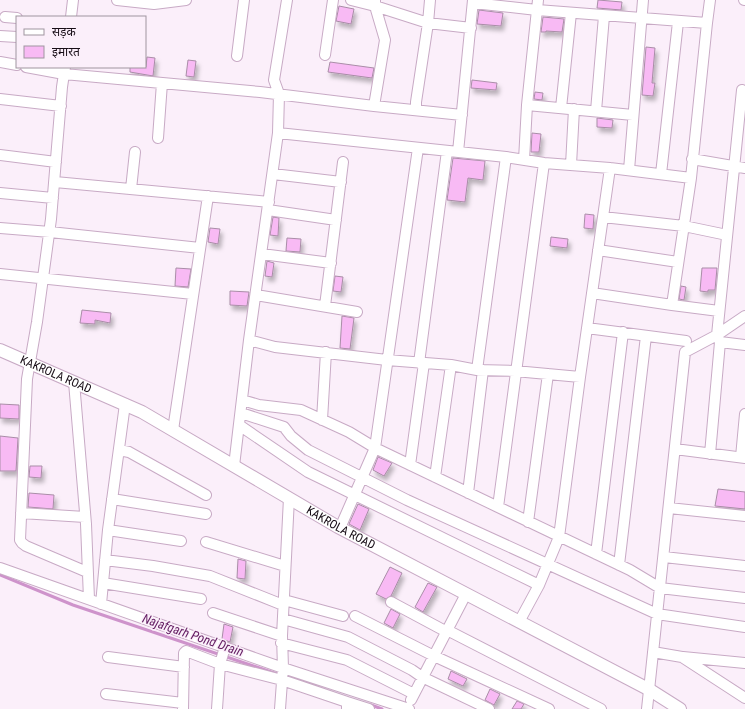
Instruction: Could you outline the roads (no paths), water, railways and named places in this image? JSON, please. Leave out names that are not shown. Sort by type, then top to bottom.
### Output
[{"type":"street","points":[[71,16],[74,0]]},
{"type":"street","points":[[117,0],[154,4],[186,0]]},
{"type":"street","points":[[236,56],[244,0]]},
{"type":"street","points":[[234,466],[278,133],[278,94],[274,80],[286,0]]},
{"type":"street","points":[[324,55],[333,0]]},
{"type":"street","points":[[351,0],[375,3],[428,23],[470,28]]},
{"type":"street","points":[[416,110],[430,0]]},
{"type":"street","points":[[629,170],[643,0]]},
{"type":"street","points":[[672,305],[691,178],[710,0]]},
{"type":"street","points":[[410,465],[421,363],[453,152],[462,115],[473,1],[537,5],[571,13],[707,23]]},
{"type":"street","points":[[374,106],[384,40],[375,3]]},
{"type":"street","points":[[524,160],[527,105],[537,5]]},
{"type":"street","points":[[561,108],[571,13]]},
{"type":"street","points":[[596,111],[604,16]]},
{"type":"street","points":[[5,17],[16,18]]},
{"type":"street","points":[[661,174],[678,22]]},
{"type":"street","points":[[0,36],[16,38]]},
{"type":"street","points":[[0,62],[16,65]]},
{"type":"street","points":[[39,68],[162,83],[278,94],[462,115]]},
{"type":"street","points":[[65,70],[50,232],[27,379],[20,540],[22,544],[87,572]]},
{"type":"street","points":[[158,138],[162,83]]},
{"type":"street","points":[[710,454],[719,311],[742,90]]},
{"type":"street","points":[[0,99],[61,106]]},
{"type":"street","points":[[527,105],[633,115]]},
{"type":"street","points":[[571,165],[574,109]]},
{"type":"street","points":[[278,133],[544,163],[629,170],[691,178]]},
{"type":"street","points":[[340,528],[375,448],[418,148]]},
{"type":"street","points":[[131,189],[135,152]]},
{"type":"street","points":[[0,155],[56,162]]},
{"type":"street","points":[[468,493],[480,370],[506,158]]},
{"type":"street","points":[[692,159],[745,168]]},
{"type":"street","points":[[325,306],[343,162]]},
{"type":"street","points":[[498,507],[544,163]]},
{"type":"street","points":[[519,622],[539,585],[559,537],[610,168]]},
{"type":"street","points":[[273,174],[341,182]]},
{"type":"street","points":[[55,182],[208,196],[268,206],[336,220]]},
{"type":"street","points":[[0,193],[53,198]]},
{"type":"street","points":[[173,430],[208,196]]},
{"type":"street","points":[[603,217],[684,226],[727,235]]},
{"type":"street","points":[[0,228],[200,248]]},
{"type":"street","points":[[598,250],[678,262]]},
{"type":"street","points":[[262,254],[331,263]]},
{"type":"street","points":[[0,274],[193,294]]},
{"type":"street","points":[[592,293],[719,311]]},
{"type":"street","points":[[256,294],[357,312]]},
{"type":"street","points":[[647,709],[685,352],[718,339],[745,316]]},
{"type":"street","points":[[587,328],[686,341]]},
{"type":"street","points":[[596,554],[623,332]]},
{"type":"street","points":[[619,565],[646,336]]},
{"type":"street","points":[[718,339],[745,345]]},
{"type":"street","points":[[250,340],[275,346],[387,360],[480,370],[515,371],[580,377]]},
{"type":"street","name":"KAKROLA ROAD","points":[[0,350],[142,412],[340,528],[650,690],[680,709]]},
{"type":"street","points":[[322,420],[326,352]]},
{"type":"street","points":[[435,477],[451,366]]},
{"type":"street","points":[[528,522],[548,374]]},
{"type":"street","points":[[74,382],[85,517],[89,599]]},
{"type":"street","points":[[242,400],[259,405],[301,410],[349,432],[375,448],[619,565],[660,588],[745,598]]},
{"type":"street","points":[[102,604],[108,530],[125,404]]},
{"type":"street","points":[[241,413],[284,426],[291,436],[308,450],[407,500],[658,614],[745,627]]},
{"type":"street","points":[[675,449],[743,457],[745,414]]},
{"type":"street","points":[[239,425],[308,472],[539,585]]},
{"type":"street","points":[[119,450],[129,452],[206,495]]},
{"type":"street","points":[[112,498],[206,514]]},
{"type":"street","points":[[280,709],[283,603],[289,498]]},
{"type":"street","points":[[669,508],[745,516]]},
{"type":"street","points":[[21,513],[85,517]]},
{"type":"street","points":[[108,530],[181,541]]},
{"type":"street","points":[[206,542],[286,566]]},
{"type":"street","points":[[664,557],[745,566]]},
{"type":"street","points":[[105,560],[153,566],[210,576],[283,603],[343,616]]},
{"type":"street","points":[[0,568],[102,604],[222,655],[282,674],[407,709],[422,677],[466,594]]},
{"type":"street","points":[[103,583],[201,599]]},
{"type":"street","points":[[391,602],[601,709]]},
{"type":"street","points":[[213,613],[282,640],[347,660],[414,694]]},
{"type":"street","points":[[355,616],[434,656],[549,709]]},
{"type":"street","points":[[283,619],[348,637],[412,670],[422,677],[490,709]]},
{"type":"street","points":[[106,694],[183,706],[184,653],[186,651],[222,655],[282,674],[347,705],[369,709]]},
{"type":"street","points":[[654,652],[682,657],[745,663]]},
{"type":"street","points":[[217,709],[222,655]]},
{"type":"street","points":[[108,657],[184,667]]},
{"type":"street","points":[[682,657],[740,692],[745,698]]},
{"type":"waterway","name":"Najafgarh Pond Drain","points":[[0,575],[73,605],[280,675]]},
{"type":"waterway","name":"Najafgarh Pond Drain","points":[[371,705],[382,709]]}]
